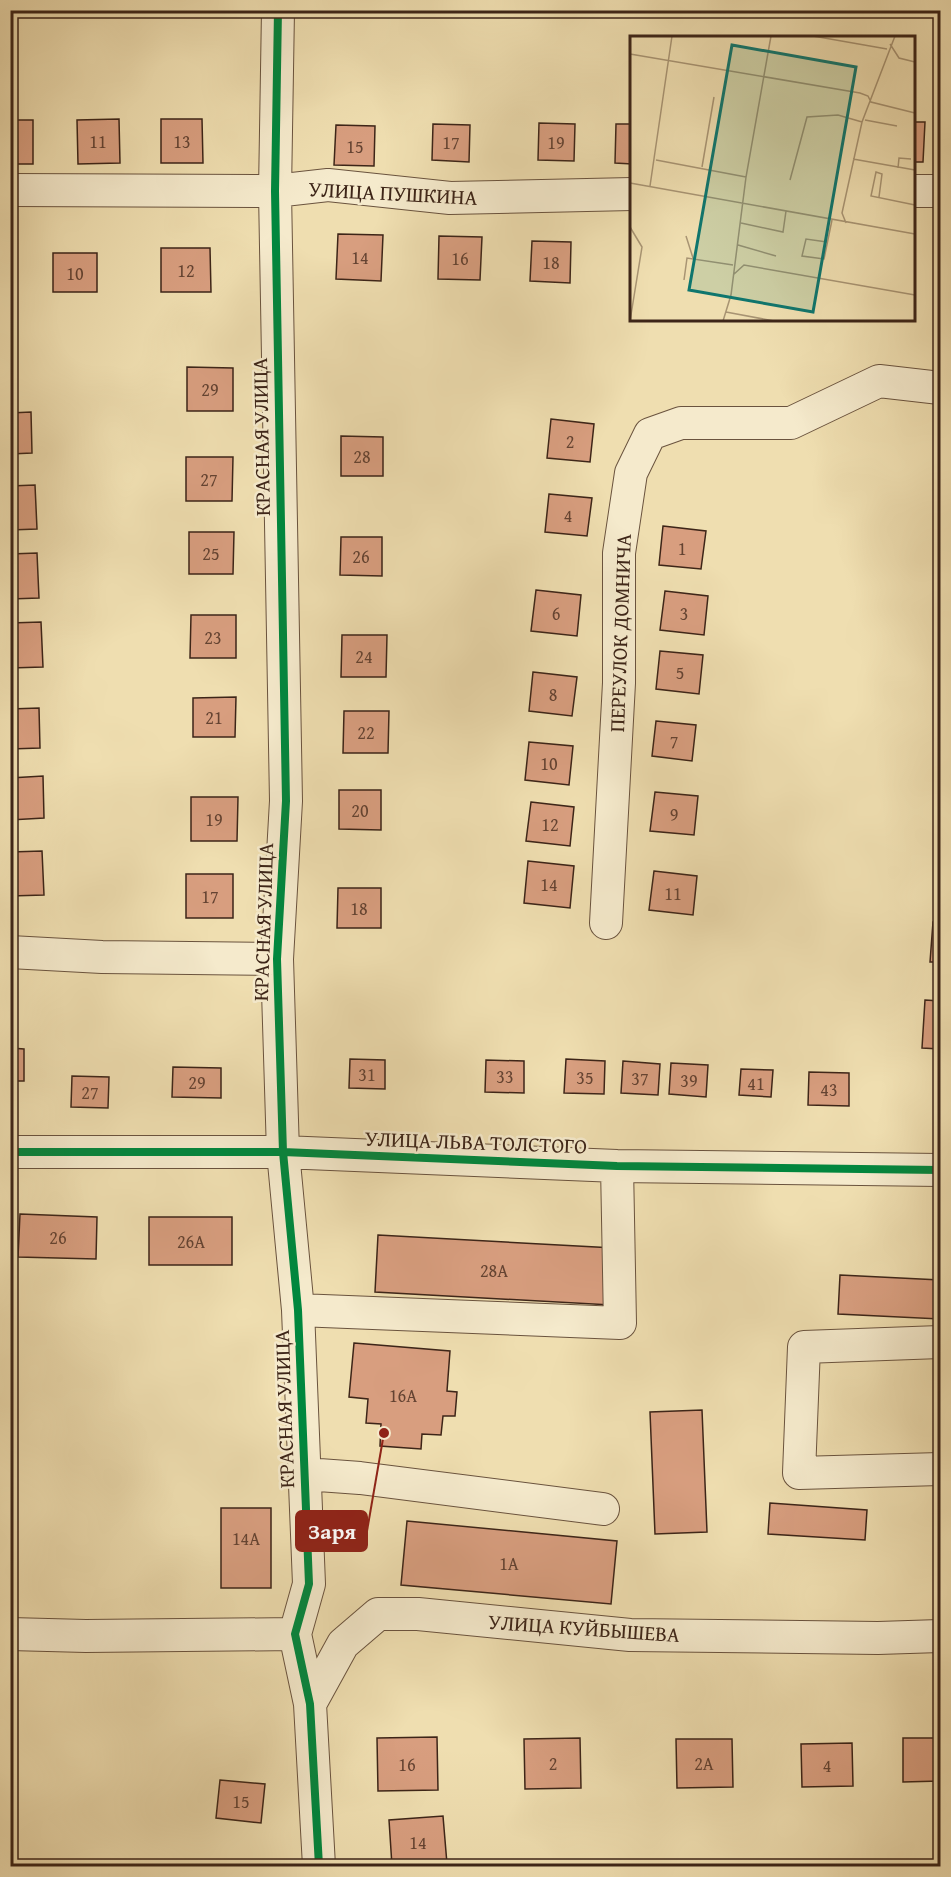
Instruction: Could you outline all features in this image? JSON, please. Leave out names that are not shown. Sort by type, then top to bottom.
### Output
[{"type":"street","name":"КРАСНАЯ УЛИЦА","points":[[279,10],[275,191],[286,801],[277,959],[283,1152],[298,1310],[309,1584],[295,1634],[310,1704],[319,1866]]},
{"type":"street","name":"УЛИЦА ПУШКИНА","points":[[10,190],[275,191],[328,185],[450,198],[630,194]]},
{"type":"street","points":[[915,191],[940,190]]},
{"type":"street","name":"ПЕРЕУЛОК ДОМНИЧА","points":[[606,923],[619,683],[619,553],[631,473],[650,434],[681,423],[791,423],[879,381],[940,388]]},
{"type":"street","points":[[10,952],[102,957],[277,959]]},
{"type":"street","name":"УЛИЦА ЛЬВА ТОЛСТОГО","points":[[10,1152],[283,1152],[617,1166],[940,1170]]},
{"type":"street","points":[[298,1310],[620,1323],[617,1166]]},
{"type":"street","points":[[940,1342],[804,1347],[799,1473],[940,1469]]},
{"type":"street","points":[[305,1474],[360,1478],[603,1509]]},
{"type":"street","name":"УЛИЦА КУЙБЫШЕВА","points":[[310,1704],[343,1644],[378,1614],[418,1614],[630,1635],[878,1638],[940,1636]]},
{"type":"street","points":[[10,1634],[86,1636],[295,1634]]},
{"type":"building","points":[[119,119],[120,163],[78,164],[77,120]]},
{"type":"building","points":[[161,119],[202,119],[203,163],[161,163]]},
{"type":"building","points":[[10,120],[33,120],[33,164],[10,164]]},
{"type":"building","points":[[915,122],[925,122],[923,162],[915,162]]},
{"type":"building","points":[[539,123],[575,124],[574,161],[538,160]]},
{"type":"building","points":[[433,124],[470,125],[469,162],[432,160]]},
{"type":"building","points":[[616,124],[630,124],[630,164],[615,163]]},
{"type":"building","points":[[336,125],[375,126],[374,166],[334,165]]},
{"type":"building","points":[[338,234],[383,235],[381,281],[336,279]]},
{"type":"building","points":[[439,236],[482,237],[480,280],[438,279]]},
{"type":"building","points":[[532,241],[571,242],[570,283],[530,281]]},
{"type":"building","points":[[161,248],[210,248],[211,292],[161,292]]},
{"type":"building","points":[[53,253],[97,253],[97,292],[53,292]]},
{"type":"building","points":[[187,367],[233,368],[233,411],[187,411]]},
{"type":"building","points":[[31,412],[32,453],[10,454],[10,413]]},
{"type":"building","points":[[551,419],[594,424],[590,462],[547,458]]},
{"type":"building","points":[[341,436],[383,437],[383,476],[341,476]]},
{"type":"building","points":[[186,457],[233,457],[232,501],[186,501]]},
{"type":"building","points":[[35,485],[37,529],[10,530],[10,486]]},
{"type":"building","points":[[549,494],[592,498],[587,536],[545,532]]},
{"type":"building","points":[[663,526],[706,531],[701,569],[659,565]]},
{"type":"building","points":[[189,532],[234,532],[233,574],[189,574]]},
{"type":"building","points":[[341,537],[382,537],[382,576],[340,575]]},
{"type":"building","points":[[37,553],[39,598],[10,599],[10,554]]},
{"type":"building","points":[[536,590],[581,595],[577,636],[531,631]]},
{"type":"building","points":[[665,591],[708,596],[704,635],[660,630]]},
{"type":"building","points":[[191,615],[236,615],[236,658],[190,658]]},
{"type":"building","points":[[41,622],[43,667],[10,668],[10,623]]},
{"type":"building","points":[[342,635],[387,635],[386,677],[341,677]]},
{"type":"building","points":[[660,651],[703,655],[699,694],[656,689]]},
{"type":"building","points":[[533,672],[577,677],[572,716],[529,711]]},
{"type":"building","points":[[236,697],[235,737],[193,737],[193,698]]},
{"type":"building","points":[[39,708],[40,748],[10,749],[10,709]]},
{"type":"building","points":[[344,711],[389,711],[388,753],[343,753]]},
{"type":"building","points":[[656,721],[696,725],[692,761],[652,756]]},
{"type":"building","points":[[529,742],[573,746],[569,785],[525,780]]},
{"type":"building","points":[[43,776],[44,818],[10,820],[10,778]]},
{"type":"building","points":[[339,790],[381,790],[381,830],[339,829]]},
{"type":"building","points":[[655,792],[698,796],[694,835],[650,831]]},
{"type":"building","points":[[191,797],[238,797],[237,841],[191,841]]},
{"type":"building","points":[[531,802],[574,807],[570,846],[526,841]]},
{"type":"building","points":[[42,851],[44,895],[10,896],[10,852]]},
{"type":"building","points":[[528,861],[574,866],[570,908],[524,903]]},
{"type":"building","points":[[654,871],[697,876],[693,915],[649,910]]},
{"type":"building","points":[[186,874],[233,874],[233,918],[186,918]]},
{"type":"building","points":[[338,888],[381,888],[381,928],[337,928]]},
{"type":"building","points":[[933,922],[940,922],[940,962],[930,962]]},
{"type":"building","points":[[925,1000],[940,1001],[940,1049],[922,1048]]},
{"type":"building","points":[[10,1048],[24,1049],[24,1081],[10,1081]]},
{"type":"building","points":[[350,1059],[385,1060],[385,1089],[349,1088]]},
{"type":"building","points":[[566,1059],[605,1061],[604,1094],[564,1093]]},
{"type":"building","points":[[486,1060],[524,1061],[524,1093],[485,1092]]},
{"type":"building","points":[[623,1061],[660,1064],[658,1095],[621,1093]]},
{"type":"building","points":[[671,1063],[708,1065],[706,1097],[669,1094]]},
{"type":"building","points":[[173,1067],[221,1068],[221,1098],[172,1097]]},
{"type":"building","points":[[741,1069],[773,1070],[771,1097],[739,1095]]},
{"type":"building","points":[[809,1072],[849,1073],[849,1106],[808,1105]]},
{"type":"building","points":[[72,1076],[109,1077],[108,1108],[71,1107]]},
{"type":"building","points":[[20,1214],[97,1217],[96,1259],[18,1257]]},
{"type":"building","points":[[149,1217],[232,1217],[232,1265],[149,1265]]},
{"type":"building","points":[[378,1235],[614,1248],[611,1305],[375,1292]]},
{"type":"building","points":[[840,1275],[940,1280],[940,1319],[838,1314]]},
{"type":"building","points":[[354,1343],[450,1351],[447,1391],[457,1392],[455,1416],[443,1416],[441,1435],[422,1434],[421,1449],[380,1446],[381,1424],[366,1423],[368,1399],[349,1397]]},
{"type":"building","points":[[702,1410],[707,1532],[655,1534],[650,1412]]},
{"type":"building","points":[[770,1503],[867,1510],[865,1540],[768,1534]]},
{"type":"building","points":[[221,1508],[271,1508],[271,1588],[221,1588]]},
{"type":"building","points":[[407,1521],[617,1541],[611,1604],[401,1585]]},
{"type":"building","points":[[437,1737],[438,1790],[378,1791],[377,1738]]},
{"type":"building","points":[[580,1738],[581,1788],[525,1789],[524,1739]]},
{"type":"building","points":[[903,1738],[940,1738],[940,1781],[903,1782]]},
{"type":"building","points":[[676,1739],[732,1739],[733,1787],[677,1788]]},
{"type":"building","points":[[852,1743],[853,1786],[802,1787],[801,1744]]},
{"type":"building","points":[[220,1780],[265,1784],[261,1823],[216,1818]]},
{"type":"building","points":[[443,1816],[447,1864],[392,1866],[389,1820]]},
{"type":"building","points":[[219,1861],[258,1865],[258,1866],[219,1866]]},
{"type":"cycle path","points":[[278,10],[275,191],[286,801],[277,959],[283,1152],[298,1310],[309,1584],[295,1634],[310,1704],[319,1866]]},
{"type":"cycle path","points":[[10,1152],[283,1152],[617,1166],[940,1170]]},
{"type":"place","name":"Заря","points":[[384,1433]]}]
